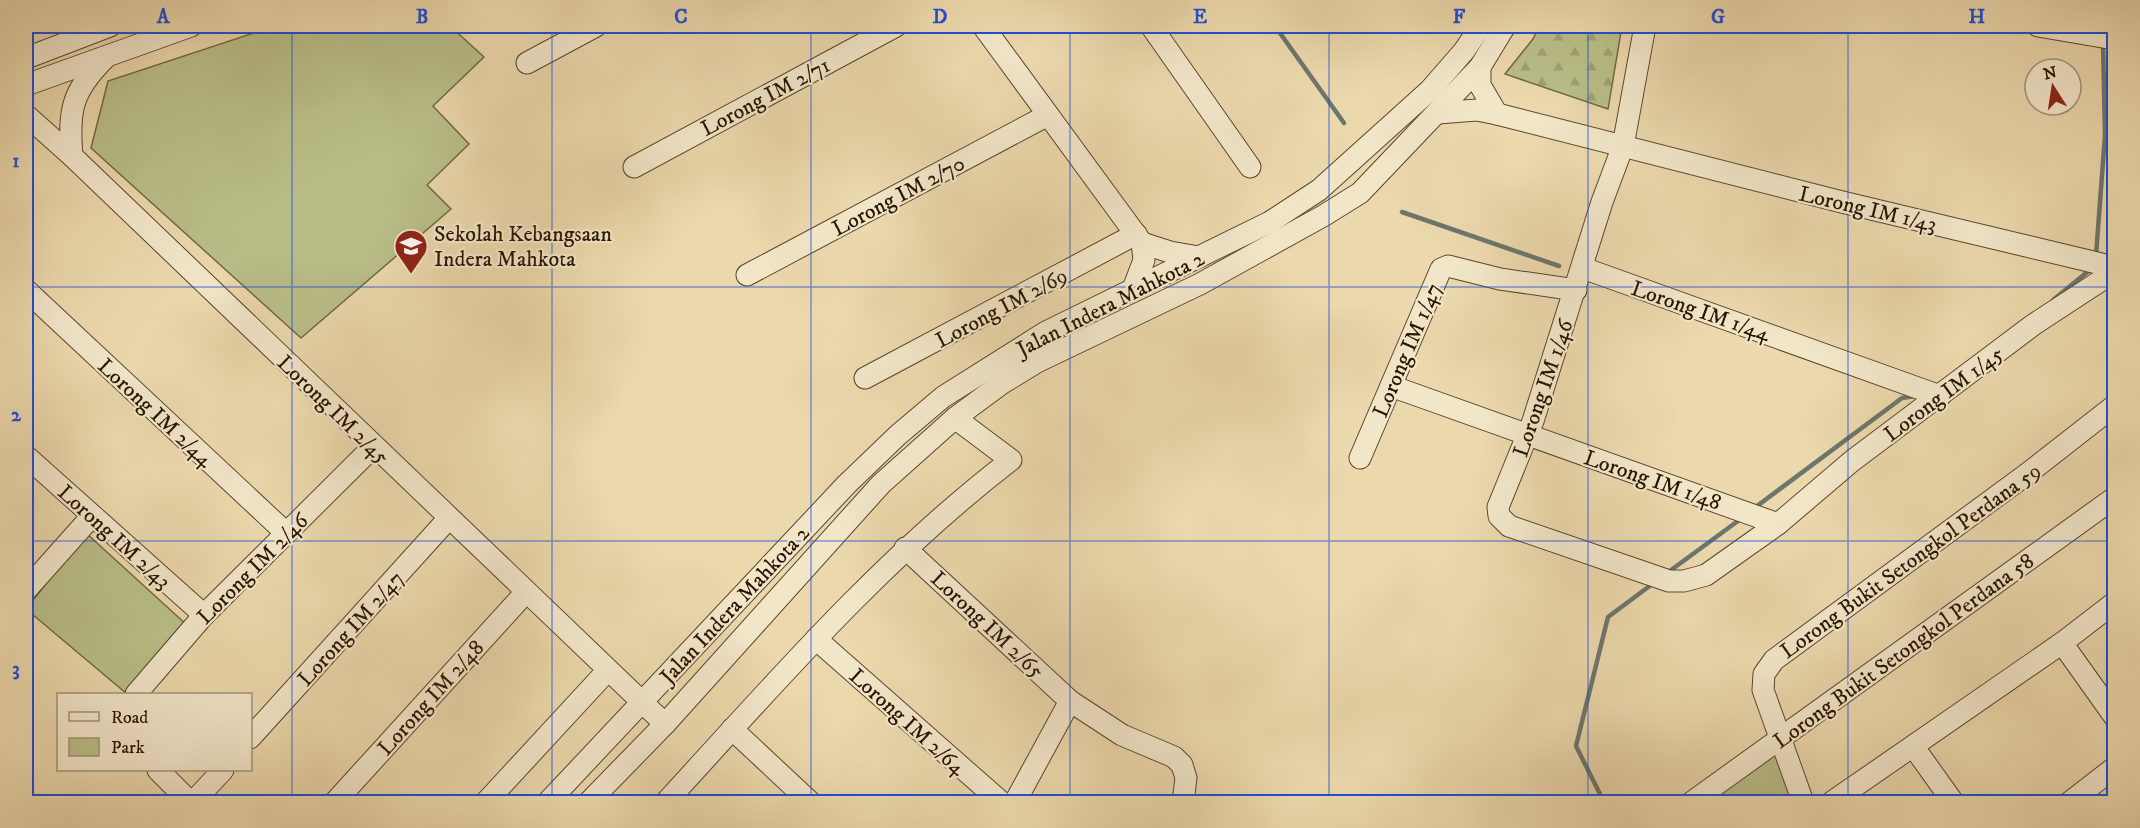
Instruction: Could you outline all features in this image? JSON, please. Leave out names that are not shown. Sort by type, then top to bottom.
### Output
[{"type":"street","points":[[26,55],[29,57],[110,26]]},
{"type":"street","points":[[26,85],[188,26]]},
{"type":"street","points":[[527,63],[596,26]]},
{"type":"street","name":"Lorong IM 2/71","points":[[634,167],[896,26]]},
{"type":"street","points":[[983,26],[1139,239],[1144,260],[1133,289]]},
{"type":"street","points":[[1151,26],[1250,168]]},
{"type":"street","name":"Jalan Indera Mahkota 2","points":[[548,802],[847,484],[898,435],[943,397],[1046,332],[1270,222],[1319,190],[1430,90],[1464,51],[1481,26]]},
{"type":"street","name":"Jalan Indera Mahkota 2","points":[[589,802],[664,724],[881,484],[955,418],[1001,384],[1037,362],[1200,284],[1360,193],[1479,67],[1505,26]]},
{"type":"street","points":[[1583,268],[1602,202],[1623,146],[1645,26]]},
{"type":"street","points":[[2038,26],[2105,37]]},
{"type":"street","points":[[72,156],[70,130],[72,108],[78,89],[108,55]]},
{"type":"street","points":[[1479,67],[1480,85],[1497,114]]},
{"type":"street","name":"Lorong IM 1/43","points":[[1438,113],[1477,110],[1497,114],[1842,202],[2104,265]]},
{"type":"street","name":"Lorong IM 2/45","points":[[26,115],[72,156],[664,724]]},
{"type":"street","name":"Lorong IM 2/70","points":[[747,275],[1048,115]]},
{"type":"street","points":[[26,128],[47,135]]},
{"type":"street","points":[[1139,239],[1170,252],[1199,257]]},
{"type":"street","name":"Lorong IM 2/69","points":[[865,378],[1139,239]]},
{"type":"street","name":"Lorong IM 1/45","points":[[1660,578],[1684,581],[1706,575],[1776,523],[1932,393],[2032,325],[2104,265]]},
{"type":"street","name":"Lorong IM 1/47","points":[[1360,458],[1441,269],[1448,266],[1500,279],[1576,290]]},
{"type":"street","name":"Lorong IM 1/46","points":[[1583,268],[1527,435],[1498,507],[1499,516],[1509,526],[1660,578]]},
{"type":"street","name":"Lorong IM 1/44","points":[[1583,268],[1932,393]]},
{"type":"street","name":"Lorong IM 2/44","points":[[26,290],[286,533]]},
{"type":"street","name":"Lorong IM 1/48","points":[[1391,386],[1776,523]]},
{"type":"street","name":"Lorong Bukit Setongkol Perdana 59","points":[[1803,802],[1763,690],[1764,674],[1774,660],[2027,474],[2115,406]]},
{"type":"street","points":[[666,802],[816,639],[905,548],[962,497],[1011,460],[955,418]]},
{"type":"street","name":"Lorong IM 2/46","points":[[137,693],[204,615],[373,447]]},
{"type":"street","name":"Lorong IM 2/43","points":[[26,456],[204,615]]},
{"type":"street","name":"Lorong Bukit Setongkol Perdana 58","points":[[1692,802],[1782,740],[1938,623],[2115,498]]},
{"type":"street","points":[[26,590],[92,516]]},
{"type":"street","name":"Lorong IM 2/47","points":[[252,736],[449,518]]},
{"type":"street","name":"Lorong IM 2/65","points":[[905,548],[1070,701],[1122,735],[1174,756],[1182,765],[1186,778],[1183,802]]},
{"type":"street","name":"Lorong IM 2/48","points":[[335,802],[526,592]]},
{"type":"street","points":[[1832,802],[2062,643],[2115,603]]},
{"type":"street","name":"Lorong IM 2/64","points":[[816,639],[1001,802]]},
{"type":"street","points":[[2062,643],[2115,716]]},
{"type":"street","points":[[486,802],[608,670]]},
{"type":"street","points":[[1016,802],[1070,701]]},
{"type":"street","points":[[732,729],[810,802]]},
{"type":"street","points":[[1913,746],[1953,802]]},
{"type":"street","points":[[2070,802],[2115,768]]},
{"type":"street","points":[[159,771],[191,802],[221,771]]},
{"type":"green space","points":[[275,26],[450,26],[484,57],[433,106],[469,144],[427,185],[451,209],[301,338],[91,148],[108,81]]},
{"type":"green space","points":[[1539,26],[1622,26],[1608,109],[1505,74],[1533,39]]},
{"type":"green space","points":[[86,533],[188,626],[126,693],[26,609]]},
{"type":"green space","points":[[1782,740],[1802,802],[1702,802]]},
{"type":"waterway","points":[[1275,26],[1344,123]]},
{"type":"waterway","points":[[2096,256],[2105,135],[2103,43]]},
{"type":"waterway","points":[[1402,212],[1559,266]]},
{"type":"waterway","points":[[2053,300],[2091,269]]},
{"type":"waterway","points":[[1753,509],[1902,398],[1915,396]]},
{"type":"waterway","points":[[1667,573],[1742,518]]},
{"type":"waterway","points":[[1604,802],[1576,746],[1608,617],[1655,582]]},
{"type":"place","name":"Sekolah Kebangsaan Indera Mahkota","points":[[411,275]]}]
